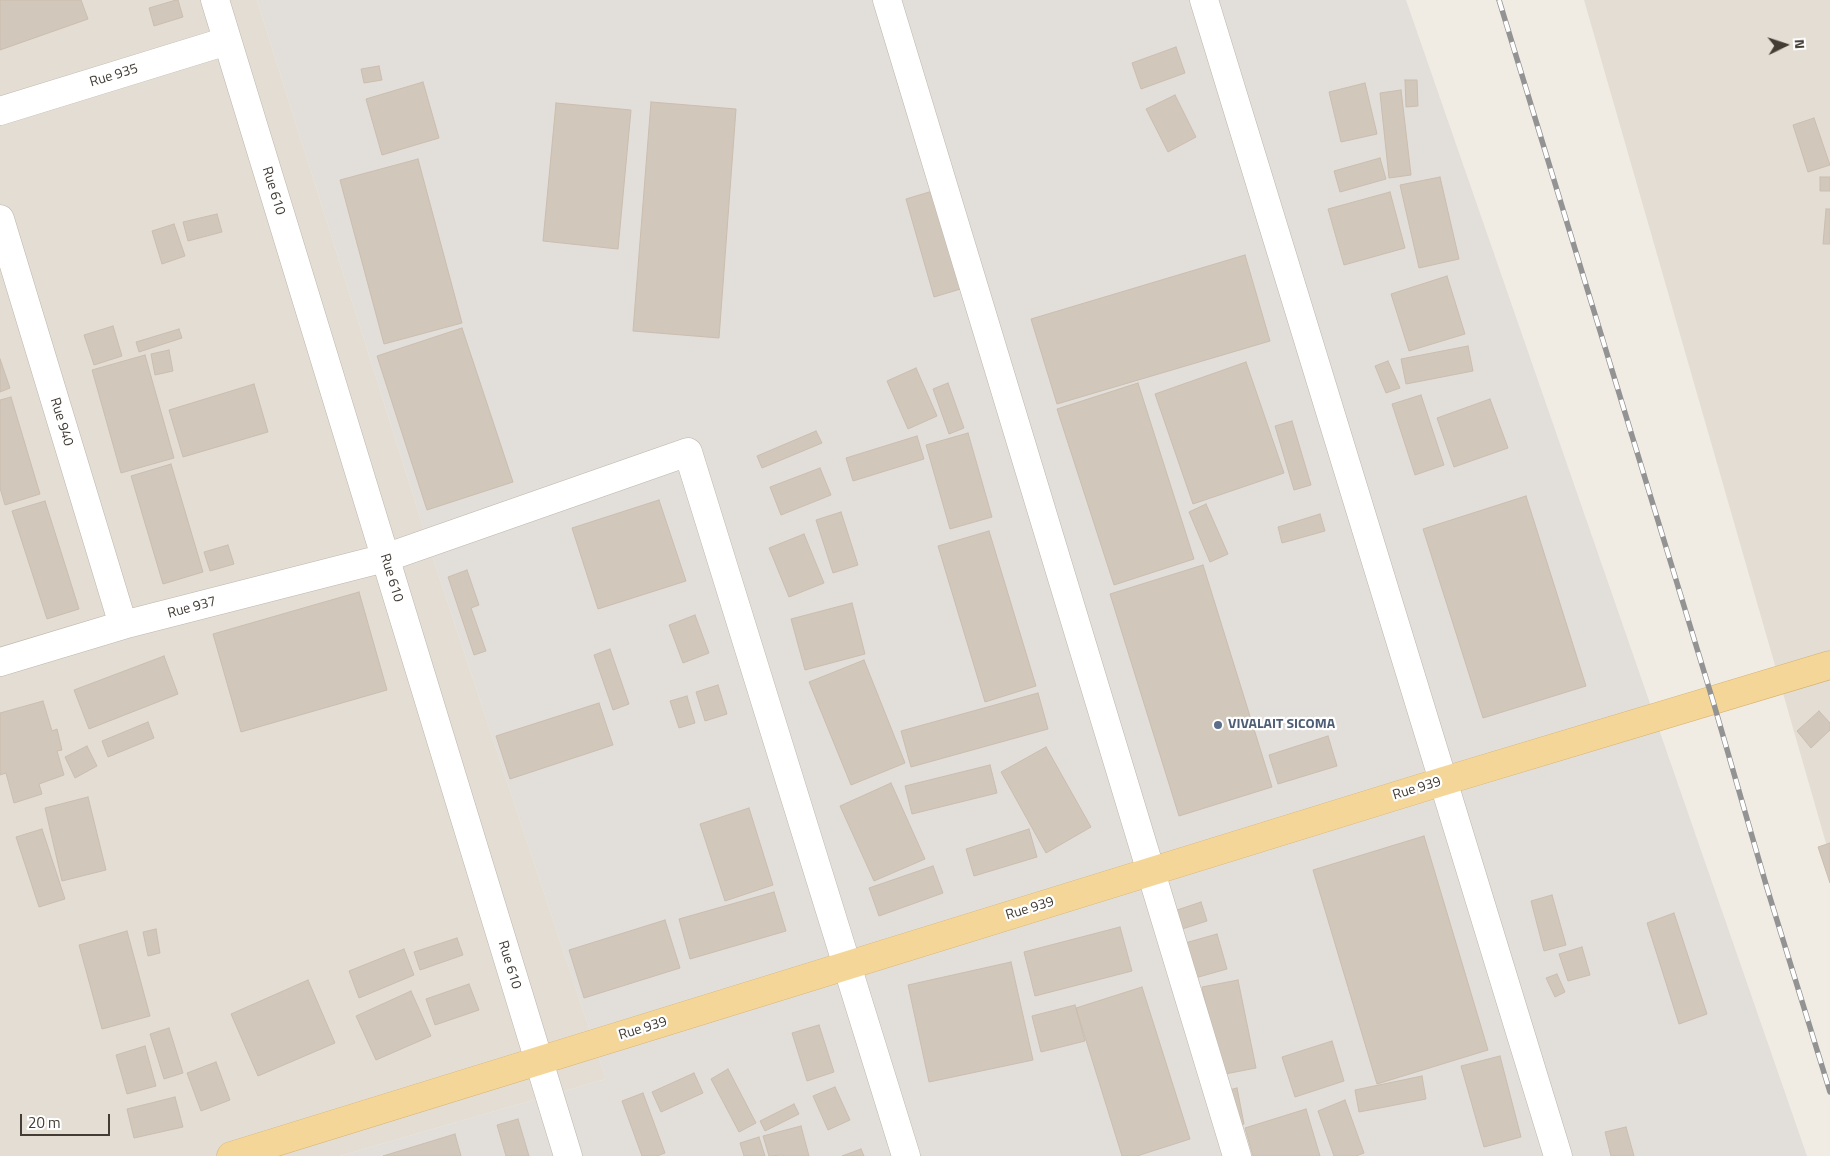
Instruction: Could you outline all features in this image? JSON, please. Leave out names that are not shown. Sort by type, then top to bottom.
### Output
[{"type":"main road","name":"Rue 939","points":[[231,1156],[1444,781],[1830,665]]},
{"type":"street","name":"Rue 610","points":[[214,0],[568,1156]]},
{"type":"street","points":[[886,0],[1237,1156]]},
{"type":"street","points":[[1204,0],[1558,1156]]},
{"type":"street","name":"Rue 935","points":[[0,111],[227,42]]},
{"type":"street","name":"Rue 940","points":[[0,219],[123,626]]},
{"type":"street","name":"Rue 937","points":[[0,662],[123,626],[385,558],[688,452],[847,965]]},
{"type":"street","points":[[847,965],[906,1156]]},
{"type":"shaded area","points":[[0,0],[257,0],[435,564],[606,1079],[340,1156],[0,1156]]},
{"type":"shaded area","points":[[257,0],[1406,0],[1807,1156],[340,1156],[606,1079],[435,564]]},
{"type":"shaded area","points":[[1584,0],[1830,0],[1830,857]]},
{"type":"building","points":[[0,0],[81,0],[88,19],[0,50]]},
{"type":"building","points":[[178,0],[183,17],[154,26],[149,8]]},
{"type":"building","points":[[1176,47],[1185,73],[1141,89],[1132,63]]},
{"type":"building","points":[[379,66],[382,80],[364,83],[361,69]]},
{"type":"building","points":[[1405,80],[1417,80],[1418,106],[1406,107]]},
{"type":"building","points":[[423,82],[439,138],[382,155],[366,99]]},
{"type":"building","points":[[1365,83],[1377,134],[1341,142],[1329,92]]},
{"type":"building","points":[[1401,90],[1411,175],[1389,178],[1380,93]]},
{"type":"building","points":[[1175,95],[1196,137],[1168,152],[1146,109]]},
{"type":"building","points":[[651,102],[736,109],[719,338],[633,331]]},
{"type":"building","points":[[556,103],[631,110],[618,249],[543,241]]},
{"type":"building","points":[[1814,118],[1830,165],[1808,172],[1793,125]]},
{"type":"building","points":[[1380,158],[1386,179],[1340,192],[1334,171]]},
{"type":"building","points":[[418,159],[462,323],[384,344],[340,180]]},
{"type":"building","points":[[1440,177],[1459,259],[1419,268],[1400,185]]},
{"type":"building","points":[[1820,177],[1830,177],[1830,191],[1820,191]]},
{"type":"building","points":[[936,190],[964,288],[934,297],[906,199]]},
{"type":"building","points":[[1390,192],[1405,248],[1344,265],[1328,209]]},
{"type":"building","points":[[1826,209],[1830,209],[1830,244],[1823,244]]},
{"type":"building","points":[[217,214],[222,232],[188,241],[183,222]]},
{"type":"building","points":[[174,224],[185,256],[162,264],[152,231]]},
{"type":"building","points":[[1245,255],[1270,341],[1057,404],[1031,319]]},
{"type":"building","points":[[1447,276],[1465,334],[1409,351],[1391,294]]},
{"type":"building","points":[[113,326],[122,356],[94,365],[84,335]]},
{"type":"building","points":[[462,328],[513,482],[427,510],[377,356]]},
{"type":"building","points":[[179,329],[182,338],[139,352],[136,342]]},
{"type":"building","points":[[1468,346],[1473,371],[1406,384],[1401,359]]},
{"type":"building","points":[[169,350],[173,371],[155,375],[151,354]]},
{"type":"building","points":[[145,355],[174,458],[121,473],[92,370]]},
{"type":"building","points":[[0,359],[10,388],[0,392]]},
{"type":"building","points":[[1388,361],[1400,388],[1386,393],[1375,366]]},
{"type":"building","points":[[1246,362],[1284,473],[1193,504],[1155,394]]},
{"type":"building","points":[[916,368],[937,416],[908,429],[887,381]]},
{"type":"building","points":[[948,383],[964,428],[949,434],[933,389]]},
{"type":"building","points":[[1138,383],[1194,559],[1114,585],[1057,409]]},
{"type":"building","points":[[254,384],[268,432],[183,457],[169,410]]},
{"type":"building","points":[[1421,395],[1444,465],[1415,475],[1392,404]]},
{"type":"building","points":[[11,397],[40,494],[5,505],[0,488],[0,400]]},
{"type":"building","points":[[1490,399],[1508,448],[1454,467],[1437,418]]},
{"type":"building","points":[[1292,421],[1311,485],[1294,490],[1275,426]]},
{"type":"building","points":[[816,431],[822,443],[762,468],[757,456]]},
{"type":"building","points":[[968,433],[992,517],[950,529],[926,445]]},
{"type":"building","points":[[917,436],[924,459],[853,481],[846,458]]},
{"type":"building","points":[[171,464],[203,572],[163,584],[131,476]]},
{"type":"building","points":[[820,468],[831,495],[781,515],[770,487]]},
{"type":"building","points":[[1526,496],[1586,686],[1483,718],[1423,529]]},
{"type":"building","points":[[659,500],[686,581],[598,609],[572,528]]},
{"type":"building","points":[[45,501],[79,609],[47,619],[12,511]]},
{"type":"building","points":[[1206,504],[1228,554],[1210,562],[1189,512]]},
{"type":"building","points":[[841,512],[858,565],[833,573],[816,520]]},
{"type":"building","points":[[1320,514],[1325,531],[1282,543],[1278,527]]},
{"type":"building","points":[[989,531],[1036,686],[985,702],[938,546]]},
{"type":"building","points":[[804,534],[824,583],[789,597],[769,548]]},
{"type":"building","points":[[228,545],[234,564],[210,571],[204,552]]},
{"type":"building","points":[[1203,565],[1272,787],[1179,816],[1110,594]]},
{"type":"building","points":[[467,570],[479,605],[471,608],[486,651],[474,655],[448,577]]},
{"type":"building","points":[[359,592],[387,690],[241,732],[213,634]]},
{"type":"building","points":[[852,603],[865,654],[805,670],[791,619]]},
{"type":"building","points":[[695,615],[709,653],[683,663],[669,625]]},
{"type":"building","points":[[610,649],[629,704],[613,710],[594,655]]},
{"type":"building","points":[[164,656],[178,694],[89,729],[74,690]]},
{"type":"building","points":[[864,660],[905,763],[851,785],[809,682]]},
{"type":"building","points":[[718,685],[727,714],[705,721],[696,692]]},
{"type":"building","points":[[1038,693],[1048,729],[911,767],[901,731]]},
{"type":"building","points":[[687,696],[695,723],[679,728],[670,701]]},
{"type":"building","points":[[43,701],[52,731],[57,729],[62,750],[57,751],[64,775],[39,784],[42,794],[14,803],[6,773],[0,775],[0,713]]},
{"type":"building","points":[[599,703],[613,745],[510,779],[496,736]]},
{"type":"building","points":[[1819,711],[1830,723],[1830,730],[1811,748],[1797,731]]},
{"type":"building","points":[[148,722],[154,738],[108,757],[102,741]]},
{"type":"building","points":[[1328,736],[1337,766],[1278,784],[1269,755]]},
{"type":"building","points":[[87,746],[97,766],[75,778],[65,757]]},
{"type":"building","points":[[1046,747],[1091,827],[1046,853],[1001,772]]},
{"type":"building","points":[[990,765],[997,793],[912,814],[905,786]]},
{"type":"building","points":[[891,783],[925,859],[874,881],[840,806]]},
{"type":"building","points":[[88,797],[106,870],[62,881],[45,808]]},
{"type":"building","points":[[749,808],[773,885],[725,901],[700,824]]},
{"type":"building","points":[[42,829],[65,899],[39,907],[16,837]]},
{"type":"building","points":[[1029,829],[1037,857],[974,876],[966,849]]},
{"type":"building","points":[[1424,836],[1488,1050],[1377,1084],[1313,870]]},
{"type":"building","points":[[1830,843],[1830,883],[1818,847]]},
{"type":"building","points":[[933,866],[943,893],[879,916],[869,888]]},
{"type":"building","points":[[774,892],[786,931],[690,959],[679,919]]},
{"type":"building","points":[[1552,895],[1566,945],[1544,951],[1531,901]]},
{"type":"building","points":[[1201,902],[1207,921],[1176,931],[1171,912]]},
{"type":"building","points":[[1674,913],[1707,1014],[1679,1024],[1647,923]]},
{"type":"building","points":[[665,920],[680,968],[584,998],[569,950]]},
{"type":"building","points":[[1120,927],[1132,971],[1035,996],[1024,952]]},
{"type":"building","points":[[156,929],[160,953],[148,956],[143,932]]},
{"type":"building","points":[[127,931],[150,1016],[102,1029],[79,945]]},
{"type":"building","points":[[1217,934],[1227,969],[1188,980],[1178,945]]},
{"type":"building","points":[[457,938],[463,955],[420,970],[414,952]]},
{"type":"building","points":[[1582,947],[1590,975],[1568,981],[1559,954]]},
{"type":"building","points":[[404,949],[414,975],[359,998],[349,971]]},
{"type":"building","points":[[1011,962],[1033,1060],[929,1082],[908,985]]},
{"type":"building","points":[[1557,974],[1565,992],[1555,997],[1546,978]]},
{"type":"building","points":[[308,980],[335,1043],[258,1076],[231,1014]]},
{"type":"building","points":[[1238,980],[1256,1068],[1220,1075],[1202,987]]},
{"type":"building","points":[[469,984],[479,1010],[435,1025],[426,999]]},
{"type":"building","points":[[1142,987],[1190,1139],[1137,1156],[1122,1156],[1076,1008]]},
{"type":"building","points":[[411,991],[431,1036],[376,1060],[356,1016]]},
{"type":"building","points":[[1075,1005],[1085,1041],[1041,1052],[1032,1016]]},
{"type":"building","points":[[819,1025],[834,1072],[807,1081],[792,1033]]},
{"type":"building","points":[[169,1028],[183,1073],[164,1079],[150,1034]]},
{"type":"building","points":[[1332,1041],[1344,1081],[1295,1097],[1282,1057]]},
{"type":"building","points":[[145,1046],[156,1086],[127,1094],[116,1055]]},
{"type":"building","points":[[1500,1056],[1521,1137],[1484,1147],[1461,1066]]},
{"type":"building","points":[[216,1062],[230,1100],[201,1111],[187,1073]]},
{"type":"building","points":[[728,1069],[756,1123],[739,1132],[711,1079]]},
{"type":"building","points":[[694,1073],[703,1093],[661,1112],[652,1092]]},
{"type":"building","points":[[1422,1076],[1426,1099],[1359,1112],[1355,1090]]},
{"type":"building","points":[[835,1087],[850,1120],[828,1130],[813,1096]]},
{"type":"building","points":[[1237,1088],[1244,1124],[1231,1126],[1225,1091]]},
{"type":"building","points":[[643,1093],[665,1153],[657,1156],[642,1156],[622,1101]]},
{"type":"building","points":[[175,1097],[183,1127],[134,1138],[127,1109]]},
{"type":"building","points":[[1345,1100],[1364,1153],[1356,1156],[1334,1156],[1318,1111]]},
{"type":"building","points":[[794,1104],[799,1114],[765,1131],[760,1121]]},
{"type":"building","points":[[1306,1109],[1320,1156],[1253,1156],[1245,1128]]},
{"type":"building","points":[[518,1119],[529,1156],[506,1156],[497,1125]]},
{"type":"building","points":[[801,1126],[809,1156],[769,1156],[763,1136]]},
{"type":"building","points":[[1626,1127],[1634,1156],[1611,1156],[1605,1132]]},
{"type":"building","points":[[455,1134],[461,1156],[383,1156]]},
{"type":"building","points":[[759,1137],[765,1156],[744,1156],[740,1143]]},
{"type":"building","points":[[861,1149],[864,1156],[842,1156]]},
{"type":"railway","points":[[1499,0],[1830,1092]]},
{"type":"place","name":"VIVALAIT SICOMA","points":[[1218,725]]}]
